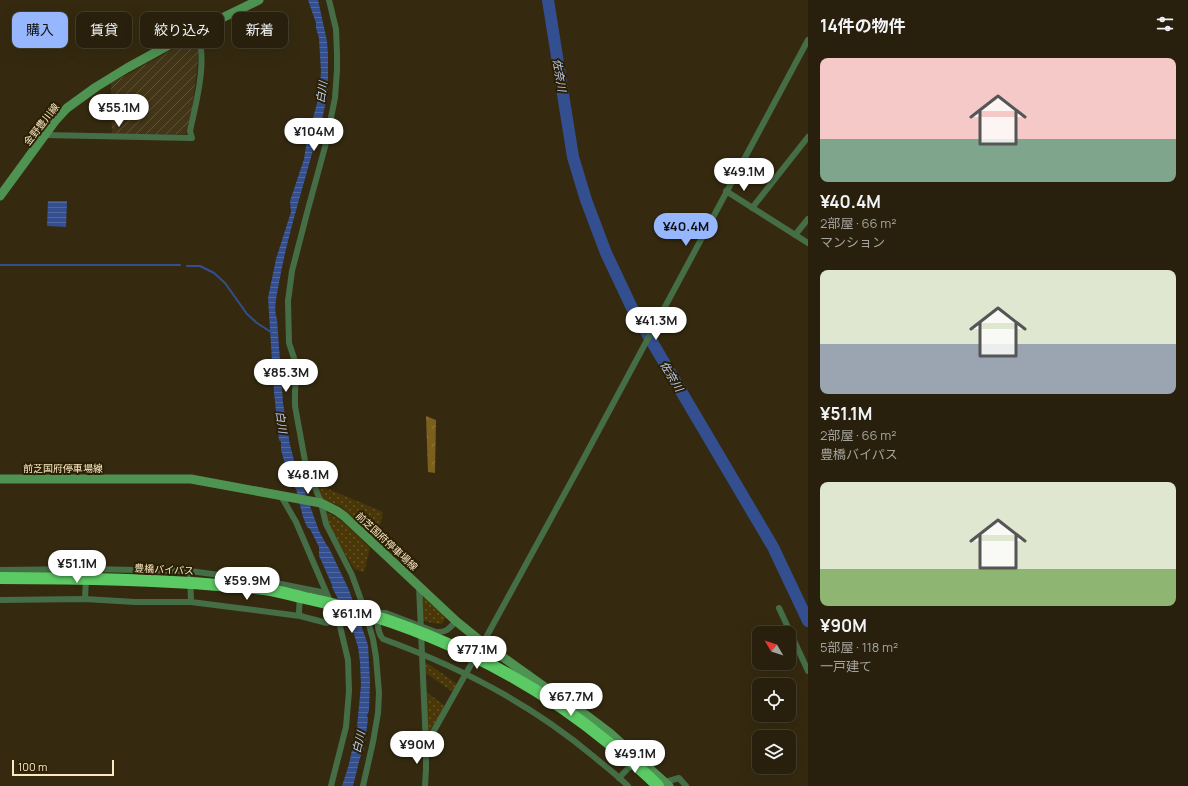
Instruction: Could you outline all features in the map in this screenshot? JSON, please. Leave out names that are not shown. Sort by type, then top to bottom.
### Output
[{"type":"highway","name":"豊橋バイパス","points":[[0,578],[83,578],[170,581],[266,589],[335,605],[376,617],[433,637],[483,660],[540,693],[594,730],[646,774],[664,785]]},
{"type":"highway","name":"豊橋バイパス","points":[[0,583],[83,582],[168,585],[263,594],[332,608],[374,621],[432,642],[481,664],[538,698],[589,732],[650,786]]},
{"type":"main road","name":"金野豊川線","points":[[224,18],[259,0]]},
{"type":"main road","name":"金野豊川線","points":[[0,196],[44,135],[67,108],[96,87],[127,68],[165,48]]},
{"type":"main road","name":"前芝国府停車場線","points":[[0,479],[191,478],[320,503],[344,516],[456,621],[483,643],[546,688],[573,705],[610,733],[664,785]]},
{"type":"street","points":[[329,0],[336,28],[338,70],[335,98],[325,147],[292,271],[288,301],[290,343],[297,369],[295,406],[305,461],[326,524],[352,575],[365,611],[373,639],[376,657],[379,693],[378,713],[363,786]]},
{"type":"street","points":[[426,745],[635,363],[808,40]]},
{"type":"street","points":[[44,135],[192,138],[190,131],[199,86],[201,48]]},
{"type":"street","points":[[752,208],[808,137]]},
{"type":"street","points":[[726,191],[808,243]]},
{"type":"street","points":[[795,235],[808,219]]},
{"type":"street","points":[[284,497],[336,615],[348,660],[349,691],[346,727],[331,786]]},
{"type":"street","points":[[85,600],[86,568]]},
{"type":"street","points":[[0,570],[86,568],[190,571],[300,587],[321,592],[332,621],[327,623],[300,616],[191,602],[0,600]]},
{"type":"street","points":[[190,571],[191,602]]},
{"type":"street","points":[[419,586],[426,745],[425,786]]},
{"type":"street","points":[[300,587],[300,616]]},
{"type":"street","points":[[779,608],[808,671]]},
{"type":"street","points":[[456,621],[449,629],[436,632],[386,613],[379,613],[377,615],[378,631],[383,639],[421,653],[501,692],[542,717],[579,744],[628,786]]},
{"type":"street","points":[[619,778],[637,758]]},
{"type":"street","points":[[664,785],[679,778],[686,786]]},
{"type":"shaded area","points":[[175,48],[197,48],[198,60],[192,110],[186,134],[112,135],[111,82]]},
{"type":"shaded area","points":[[319,485],[383,512],[377,539],[340,506],[321,499]]},
{"type":"shaded area","points":[[325,512],[338,518],[370,548],[364,572],[354,569],[327,523]]},
{"type":"shaded area","points":[[421,595],[446,617],[442,624],[422,620]]},
{"type":"shaded area","points":[[423,662],[430,665],[457,684],[453,692],[424,672]]},
{"type":"shaded area","points":[[425,691],[445,706],[428,737]]},
{"type":"green space","points":[[426,416],[436,420],[435,473],[428,472]]},
{"type":"water","name":"白川","points":[[308,0],[318,0],[327,41],[328,94],[322,120],[315,132],[314,146],[286,249],[276,297],[275,311],[277,319],[283,403],[290,445],[295,464],[319,531],[329,548],[349,590],[368,645],[370,682],[369,711],[367,715],[368,719],[364,749],[360,758],[353,786],[342,786],[349,764],[357,727],[361,685],[358,647],[350,622],[332,587],[319,556],[319,547],[303,517],[296,489],[289,478],[281,450],[274,392],[268,298],[276,259],[291,212],[290,201],[304,159],[307,140],[319,96],[321,72],[319,38],[316,23]]},
{"type":"water","points":[[48,201],[67,201],[66,227],[47,226]]},
{"type":"waterway","name":"佐奈川","points":[[548,0],[573,157],[586,200],[606,253],[632,308],[773,547],[808,621]]},
{"type":"waterway","points":[[0,265],[180,265]]},
{"type":"waterway","points":[[187,266],[200,266],[214,273],[225,283],[247,314],[271,332]]}]
